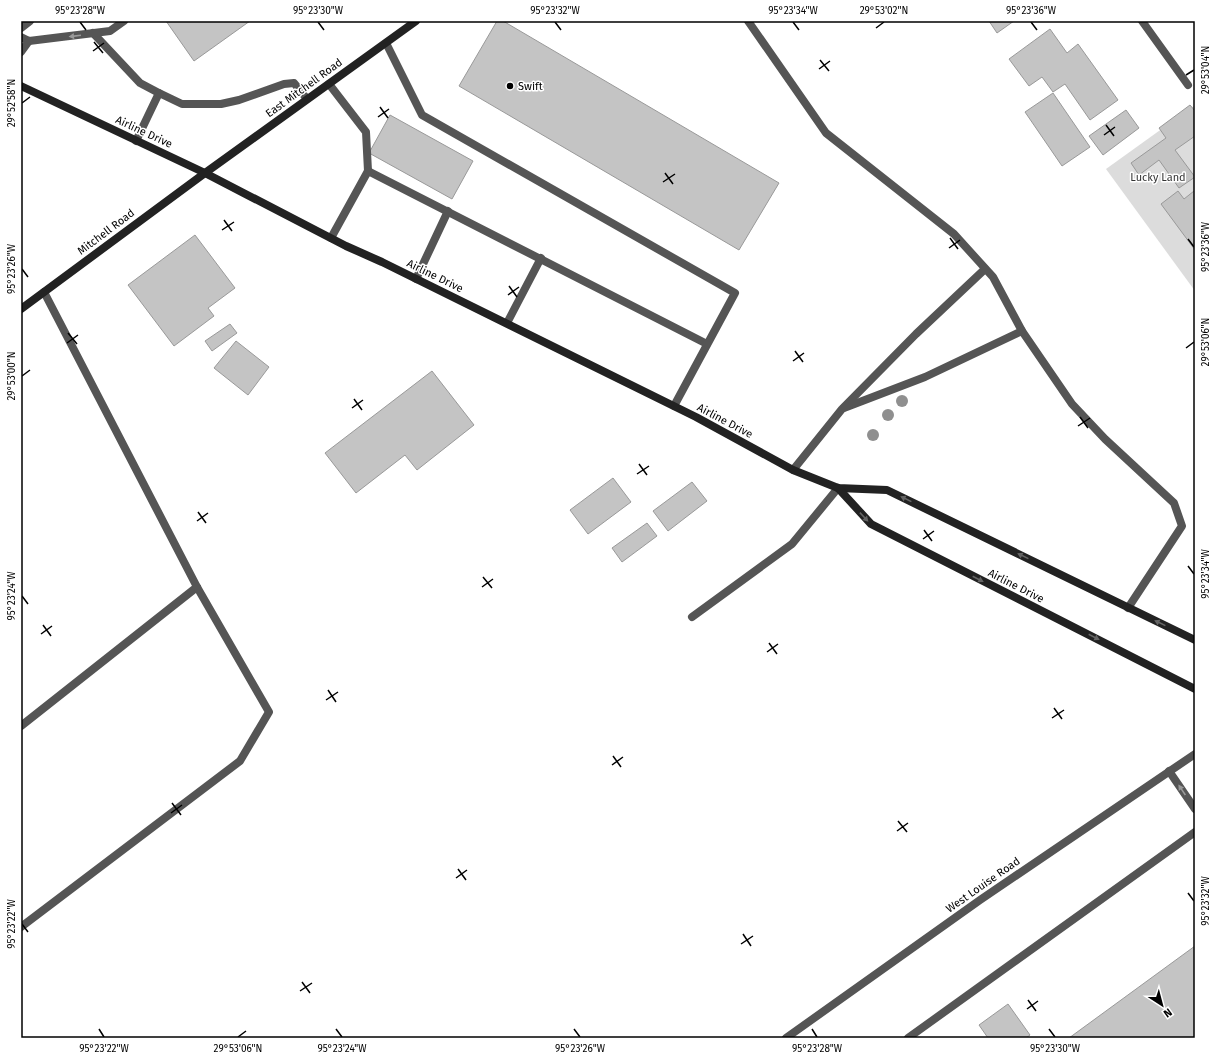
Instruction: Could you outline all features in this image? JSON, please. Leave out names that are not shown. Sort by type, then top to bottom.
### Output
[{"type":"main road","name":"East Mitchell Road","points":[[205,173],[416,21]]},
{"type":"main road","name":"Airline Drive","points":[[21,86],[205,173],[331,238],[416,278],[674,406],[793,470],[838,488],[887,490],[1195,640]]},
{"type":"main road","name":"Mitchell Road","points":[[21,309],[205,173]]},
{"type":"main road","name":"Airline Drive","points":[[838,488],[871,524],[1195,689]]},
{"type":"street","points":[[21,28],[30,21]]},
{"type":"street","points":[[21,36],[29,41],[110,31],[124,21]]},
{"type":"street","points":[[748,21],[826,133],[954,234],[993,277],[1022,330],[1072,404],[1105,438],[1174,503],[1182,526],[1128,608]]},
{"type":"street","points":[[1142,21],[1188,85]]},
{"type":"street","points":[[93,33],[140,83],[159,94],[182,104],[222,104],[239,100],[284,84],[294,83],[307,99]]},
{"type":"street","points":[[21,52],[29,41]]},
{"type":"street","points":[[386,43],[422,115],[735,293],[674,406]]},
{"type":"street","points":[[329,84],[366,132],[368,171],[331,238]]},
{"type":"street","points":[[136,141],[159,94]]},
{"type":"street","points":[[368,171],[707,344]]},
{"type":"street","points":[[416,278],[448,212]]},
{"type":"street","points":[[507,324],[540,258]]},
{"type":"street","points":[[793,470],[842,409],[916,334],[985,269]]},
{"type":"street","points":[[21,927],[240,761],[269,712],[197,587],[44,292]]},
{"type":"street","points":[[842,409],[925,378],[1022,330]]},
{"type":"street","points":[[692,617],[792,544],[838,488]]},
{"type":"street","points":[[21,726],[197,587]]},
{"type":"street","name":"West Louise Road","points":[[786,1038],[980,900],[1195,754]]},
{"type":"street","points":[[1169,771],[1195,809]]},
{"type":"street","points":[[908,1038],[1195,832]]},
{"type":"green space","name":"Lucky Land","points":[[1195,105],[1195,291],[1106,169]]},
{"type":"building","points":[[166,21],[250,21],[194,61]]},
{"type":"building","points":[[497,21],[503,21],[779,183],[739,250],[459,86]]},
{"type":"building","points":[[989,21],[1014,21],[997,33]]},
{"type":"building","points":[[1050,29],[1067,53],[1078,44],[1118,100],[1090,120],[1065,84],[1053,92],[1042,77],[1029,86],[1009,59]]},
{"type":"building","points":[[1053,93],[1090,147],[1062,166],[1025,112]]},
{"type":"building","points":[[1190,105],[1195,111],[1195,136],[1175,150],[1195,177],[1179,188],[1159,160],[1139,175],[1131,163],[1166,138],[1159,128]]},
{"type":"building","points":[[1126,110],[1139,128],[1103,155],[1089,136]]},
{"type":"building","points":[[390,115],[473,161],[452,199],[369,153]]},
{"type":"building","points":[[1178,191],[1184,199],[1194,191],[1195,192],[1195,250],[1161,204]]},
{"type":"building","points":[[195,235],[235,288],[208,308],[214,316],[174,346],[128,285]]},
{"type":"building","points":[[230,324],[237,333],[212,351],[205,341]]},
{"type":"building","points":[[236,341],[269,367],[248,395],[214,368]]},
{"type":"building","points":[[432,371],[474,425],[417,470],[405,455],[356,493],[325,453]]},
{"type":"building","points":[[613,478],[631,502],[588,534],[570,510]]},
{"type":"building","points":[[692,482],[707,501],[668,531],[653,511]]},
{"type":"building","points":[[647,523],[657,536],[622,562],[612,548]]},
{"type":"building","points":[[1195,946],[1195,1038],[1069,1038]]},
{"type":"building","points":[[1008,1004],[1030,1035],[1026,1038],[988,1038],[979,1025]]},
{"type":"place","name":"Swift","points":[[510,86]]}]
